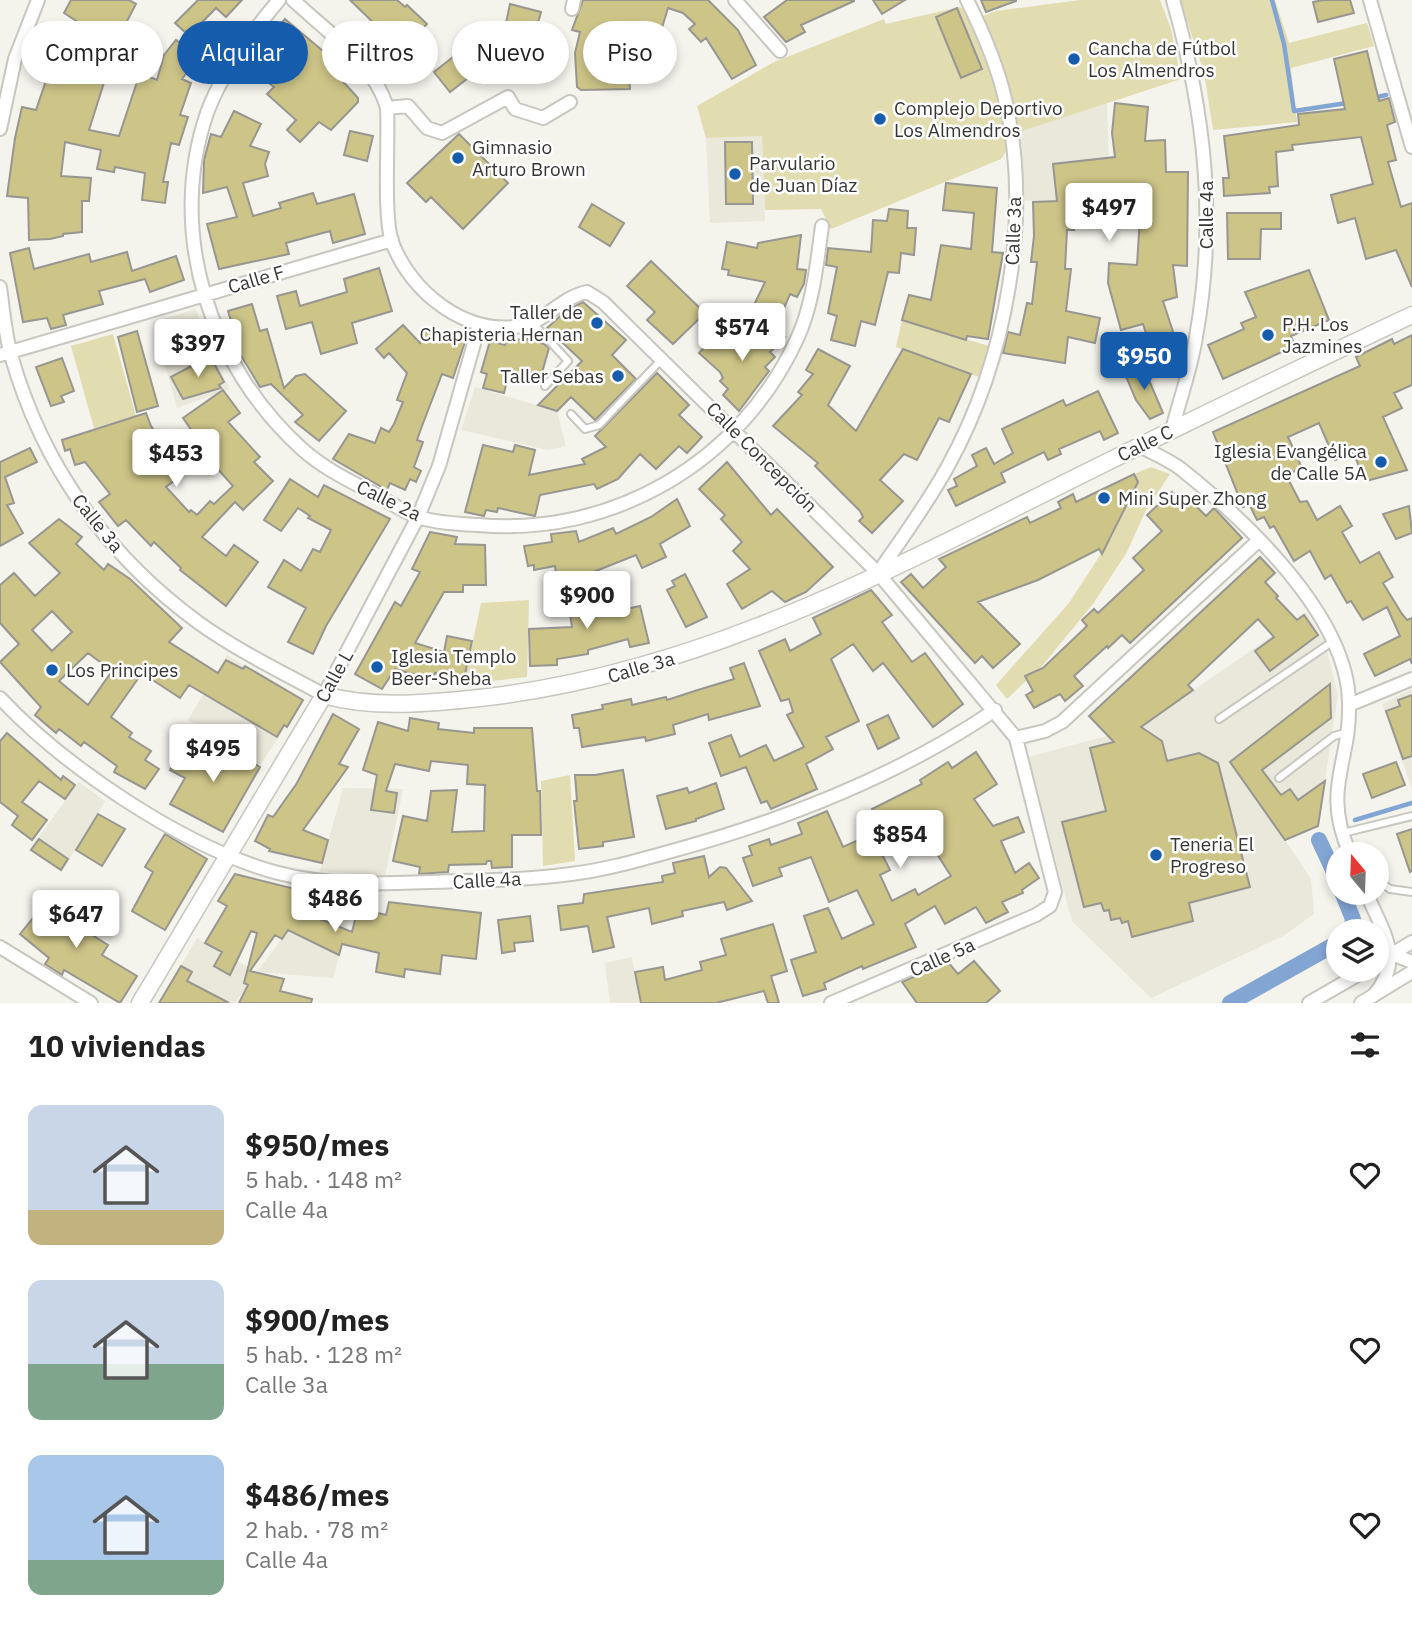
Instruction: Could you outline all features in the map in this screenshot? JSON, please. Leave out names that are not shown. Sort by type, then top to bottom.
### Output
[{"type":"street","points":[[0,129],[15,59],[38,0]]},
{"type":"street","name":"Calle 2a","points":[[278,0],[219,87],[200,138],[191,189],[194,251],[202,294],[233,366],[277,424],[304,451],[333,472],[418,517],[506,528],[576,520],[624,506],[670,484],[736,430],[771,386],[799,336],[822,226]]},
{"type":"street","name":"Calle Concepción","points":[[293,0],[361,64],[382,91],[387,108],[391,240],[415,282],[443,307],[479,326],[498,329],[526,326],[571,295],[587,292],[603,302],[736,430],[878,573],[1016,738],[1055,892],[1050,906]]},
{"type":"street","points":[[735,0],[780,51]]},
{"type":"street","name":"Calle 3a","points":[[0,287],[5,353],[48,454],[101,530],[163,594],[200,624],[324,695],[381,703],[436,702],[572,686],[708,648],[878,573],[948,467],[970,422],[990,369],[1012,283],[1015,194],[1006,101],[991,52],[967,0]]},
{"type":"street","name":"Calle 4a","points":[[1172,430],[1196,339],[1208,229],[1201,116],[1173,0]]},
{"type":"street","points":[[1370,0],[1412,147]]},
{"type":"street","points":[[387,108],[408,106],[427,128],[442,133],[508,97],[515,109],[543,118],[570,102]]},
{"type":"street","name":"Calle F","points":[[5,353],[391,240]]},
{"type":"street","name":"Calle C","points":[[878,573],[1412,315]]},
{"type":"street","name":"Calle L","points":[[140,1003],[324,695],[418,517],[439,466],[479,326]]},
{"type":"street","points":[[1139,446],[1179,467],[1258,541],[1310,601],[1332,642],[1348,686],[1349,705],[1335,798],[1345,842]]},
{"type":"street","points":[[1016,738],[1045,731],[1062,722],[1258,541]]},
{"type":"street","points":[[1349,705],[1412,679]]},
{"type":"street","name":"Calle 4a","points":[[0,698],[85,774],[227,856],[281,873],[319,881],[367,884],[572,874],[736,834],[853,788],[995,710]]},
{"type":"street","points":[[1371,905],[1392,954],[1387,977],[1373,996]]},
{"type":"street","name":"Calle 5a","points":[[831,1003],[1024,921],[1050,906]]},
{"type":"street","points":[[1389,956],[1412,942]]},
{"type":"street","points":[[0,947],[91,1003]]},
{"type":"street","points":[[1392,954],[1412,962]]},
{"type":"street","points":[[1361,1003],[1412,972]]},
{"type":"street","points":[[1309,1003],[1345,982]]},
{"type":"lane","points":[[532,322],[568,361],[545,386]]},
{"type":"lane","points":[[571,414],[585,429],[599,425],[662,359]]},
{"type":"lane","points":[[1219,719],[1332,642]]},
{"type":"lane","points":[[1279,778],[1334,736],[1345,733]]},
{"type":"lane","points":[[1341,834],[1412,817]]},
{"type":"lane","points":[[1390,889],[1412,892]]},
{"type":"shaded area","name":"Complejo Deportivo Los Almendros","points":[[1080,0],[1160,0],[1171,29],[1181,79],[1019,132],[1001,159],[831,229],[821,209],[765,210],[762,136],[706,138],[697,106],[774,62],[884,19],[886,24],[959,7],[983,16],[996,11]]},
{"type":"shaded area","points":[[1180,0],[1275,0],[1289,43],[1367,23],[1374,46],[1291,68],[1297,122],[1213,130],[1204,72]]},
{"type":"shaded area","points":[[1107,103],[1110,198],[1025,201],[1018,132]]},
{"type":"shaded area","name":"Parvulario de Juan Díaz","points":[[762,136],[765,221],[710,223],[706,138]]},
{"type":"shaded area","points":[[196,309],[211,354],[230,389],[177,408],[153,322]]},
{"type":"shaded area","points":[[902,320],[989,346],[979,377],[896,347]]},
{"type":"shaded area","points":[[113,334],[136,416],[94,428],[71,346]]},
{"type":"shaded area","points":[[475,387],[557,411],[566,446],[548,450],[461,430]]},
{"type":"shaded area","points":[[1151,467],[1170,474],[1145,512],[1127,552],[1093,604],[1042,666],[1007,699],[996,685],[1069,603],[1112,537],[1138,482],[1134,474]]},
{"type":"shaded area","points":[[529,600],[527,677],[464,684],[481,603]]},
{"type":"shaded area","points":[[1306,612],[1326,646],[1338,695],[1318,826],[1285,840],[1311,879],[1314,914],[1283,936],[1151,998],[1072,921],[1028,757],[1141,727]]},
{"type":"shaded area","points":[[227,655],[303,700],[260,765],[188,720]]},
{"type":"shaded area","points":[[1412,689],[1412,789],[1382,704]]},
{"type":"shaded area","points":[[570,775],[575,861],[543,866],[541,781]]},
{"type":"shaded area","points":[[79,782],[105,801],[62,871],[29,850]]},
{"type":"shaded area","points":[[343,788],[403,789],[385,876],[320,871]]},
{"type":"shaded area","points":[[315,894],[356,895],[333,978],[257,972]]},
{"type":"shaded area","points":[[197,938],[257,972],[235,1003],[229,1003],[175,975]]},
{"type":"shaded area","points":[[632,957],[640,1003],[610,1003],[605,963]]},
{"type":"building","points":[[71,0],[129,0],[136,4],[127,21],[76,21],[64,13]]},
{"type":"building","points":[[198,0],[242,0],[226,17],[216,8],[203,21],[177,21]]},
{"type":"building","points":[[350,0],[397,0],[405,7],[407,5],[424,21],[372,21]]},
{"type":"building","points":[[583,0],[708,0],[738,30],[756,65],[732,79],[706,38],[701,42],[689,29],[695,24],[683,13],[668,8],[664,21],[583,21],[583,84],[630,84],[630,89],[581,90],[577,87],[575,53],[580,32],[572,30]]},
{"type":"building","points":[[787,0],[854,1],[801,25],[805,32],[786,42],[764,17]]},
{"type":"building","points":[[873,0],[905,0],[882,14]]},
{"type":"building","points":[[981,0],[1016,0],[1016,1],[986,12]]},
{"type":"building","points":[[1350,0],[1354,13],[1318,22],[1313,2]]},
{"type":"building","points":[[510,4],[541,12],[538,21],[506,21]]},
{"type":"building","points":[[957,8],[982,69],[961,78],[936,17]]},
{"type":"building","points":[[308,38],[322,50],[322,84],[345,84],[358,98],[358,102],[331,130],[319,122],[300,142],[287,130],[296,120],[267,94],[274,87],[270,84],[308,84]]},
{"type":"building","points":[[176,40],[177,84],[191,84],[180,115],[188,117],[179,145],[171,143],[163,182],[168,182],[165,203],[142,200],[145,173],[115,167],[114,172],[97,169],[101,150],[65,142],[61,176],[91,178],[89,201],[82,201],[82,232],[63,234],[50,239],[29,240],[28,198],[7,196],[22,107],[36,110],[45,84],[104,84],[89,130],[119,136],[136,84],[163,84],[164,55]]},
{"type":"building","points":[[1367,51],[1379,101],[1389,98],[1395,122],[1387,125],[1396,160],[1388,162],[1401,207],[1412,203],[1412,287],[1396,250],[1366,259],[1355,218],[1338,223],[1331,195],[1373,184],[1361,137],[1292,145],[1293,150],[1276,152],[1278,186],[1269,187],[1270,193],[1224,196],[1223,178],[1229,178],[1224,136],[1299,125],[1298,114],[1345,109],[1334,59]]},
{"type":"building","points":[[452,58],[452,84],[460,84],[450,92],[438,77],[438,69]]},
{"type":"building","points":[[1115,103],[1148,107],[1145,141],[1165,140],[1166,172],[1188,172],[1187,266],[1173,265],[1177,297],[1163,301],[1178,347],[1153,355],[1143,324],[1121,330],[1108,283],[1109,263],[1137,265],[1141,201],[1106,202],[1106,222],[1074,223],[1074,230],[1067,230],[1065,269],[1071,269],[1066,311],[1100,318],[1095,343],[1068,337],[1065,363],[1003,353],[1008,332],[1020,335],[1027,303],[1032,304],[1037,262],[1031,262],[1034,236],[1033,202],[1057,201],[1053,164],[1115,157],[1112,133]]},
{"type":"building","points":[[234,111],[261,124],[250,146],[269,152],[265,164],[268,176],[243,183],[253,216],[281,208],[279,203],[313,193],[317,204],[354,194],[365,234],[333,243],[330,231],[286,243],[289,254],[219,269],[207,224],[237,217],[227,187],[203,193],[204,160],[211,134],[221,137]]},
{"type":"building","points":[[350,131],[373,136],[367,161],[344,155]]},
{"type":"building","name":"Gimnasio Arturo Brown","points":[[459,134],[508,183],[463,229],[431,197],[426,202],[407,183]]},
{"type":"building","points":[[725,142],[752,142],[753,204],[726,204]]},
{"type":"building","points":[[946,183],[997,188],[992,252],[1003,253],[988,339],[967,336],[966,340],[902,320],[909,295],[931,300],[941,245],[971,249],[974,213],[943,210]]},
{"type":"building","points":[[592,204],[624,223],[610,246],[579,227]]},
{"type":"building","points":[[889,209],[908,211],[907,228],[916,228],[914,255],[901,253],[899,273],[888,272],[875,325],[861,321],[855,346],[831,340],[837,316],[828,313],[837,267],[826,265],[828,248],[871,252],[873,220],[887,221]]},
{"type":"building","points":[[1227,213],[1281,213],[1281,229],[1261,229],[1260,259],[1228,259]]},
{"type":"building","points":[[801,235],[797,269],[806,270],[804,284],[797,297],[790,294],[776,327],[754,305],[765,282],[728,275],[729,270],[722,269],[727,242],[757,248],[758,243]]},
{"type":"building","points":[[29,248],[34,269],[89,254],[91,262],[127,252],[132,271],[176,256],[184,280],[150,292],[145,279],[99,291],[103,304],[63,315],[66,325],[51,329],[47,318],[23,322],[10,253]]},
{"type":"building","points":[[651,261],[705,313],[673,344],[647,320],[655,312],[627,286]]},
{"type":"building","points":[[379,268],[392,311],[352,323],[357,343],[321,354],[312,322],[286,329],[277,296],[296,291],[300,306],[347,292],[344,279]]},
{"type":"building","points":[[1309,270],[1329,320],[1291,336],[1295,346],[1223,379],[1208,345],[1244,329],[1241,323],[1256,317],[1245,292]]},
{"type":"building","points":[[583,302],[626,340],[612,355],[636,379],[595,420],[571,397],[557,411],[538,405],[582,361],[547,328],[566,311]]},
{"type":"building","points":[[252,304],[260,331],[267,329],[284,388],[296,376],[305,374],[346,411],[319,441],[295,422],[303,415],[271,384],[260,387],[231,339],[236,338],[228,311]]},
{"type":"building","points":[[772,324],[785,337],[770,352],[775,357],[765,367],[769,371],[739,411],[723,395],[728,389],[720,381],[723,378],[720,372],[699,353],[722,329],[746,350]]},
{"type":"building","points":[[403,325],[420,343],[425,329],[465,342],[453,378],[442,374],[417,440],[423,442],[414,467],[421,471],[416,482],[410,479],[405,490],[390,483],[387,490],[333,459],[349,434],[375,443],[381,428],[389,432],[394,424],[403,402],[397,400],[407,373],[389,353],[384,358],[376,349]]},
{"type":"building","points":[[137,331],[158,406],[137,412],[118,337]]},
{"type":"building","points":[[1412,335],[1412,385],[1394,393],[1402,408],[1383,417],[1407,470],[1366,481],[1353,453],[1335,460],[1319,423],[1288,437],[1302,468],[1286,475],[1300,502],[1307,501],[1317,520],[1340,506],[1352,526],[1342,532],[1360,563],[1379,552],[1393,577],[1383,583],[1402,614],[1407,620],[1412,618],[1412,664],[1410,659],[1375,676],[1364,654],[1400,636],[1387,607],[1363,620],[1351,601],[1347,603],[1331,575],[1325,579],[1310,551],[1294,561],[1274,526],[1270,528],[1264,517],[1257,520],[1249,504],[1243,507],[1213,432],[1360,366],[1356,357],[1392,339],[1394,344]]},
{"type":"building","points":[[528,339],[549,348],[541,376],[529,372],[528,377],[509,372],[504,393],[483,388],[487,374],[481,372],[490,341],[505,345],[507,340]]},
{"type":"building","points":[[818,349],[850,366],[828,405],[856,431],[903,349],[971,374],[949,422],[939,418],[917,460],[904,454],[880,480],[903,501],[872,533],[859,521],[863,517],[860,511],[815,466],[818,463],[773,426],[802,395],[798,392],[813,374],[806,370]]},
{"type":"building","points":[[210,356],[224,382],[219,385],[221,388],[183,399],[171,377]]},
{"type":"building","points":[[62,358],[74,391],[61,396],[64,402],[51,406],[36,367]]},
{"type":"building","points":[[1143,366],[1163,413],[1150,419],[1136,400],[1125,374]]},
{"type":"building","points":[[657,373],[689,405],[679,415],[702,437],[687,453],[679,446],[656,469],[640,454],[618,479],[597,489],[594,484],[540,495],[535,516],[498,508],[497,512],[486,510],[484,516],[465,512],[483,445],[513,452],[515,445],[535,450],[529,475],[585,464],[582,459],[606,447],[595,436]]},
{"type":"building","points":[[223,390],[240,413],[228,422],[260,457],[254,462],[273,481],[243,510],[235,502],[202,537],[226,556],[234,545],[258,562],[226,606],[180,570],[154,542],[151,546],[126,520],[118,526],[99,502],[110,494],[85,462],[75,465],[70,449],[65,451],[62,440],[146,413],[151,426],[185,473],[166,487],[189,512],[191,510],[197,515],[210,501],[214,504],[233,486],[207,457],[209,455],[183,418]]},
{"type":"building","points":[[1098,391],[1118,433],[1104,440],[1100,431],[1059,449],[1061,454],[1048,460],[1044,452],[1001,473],[1005,482],[956,506],[948,490],[957,486],[954,479],[977,466],[972,455],[986,448],[994,464],[1013,453],[1002,429],[1063,400],[1066,406]]},
{"type":"building","points":[[30,448],[37,462],[5,477],[14,503],[7,505],[23,533],[0,546],[0,462]]},
{"type":"building","points":[[727,462],[771,515],[777,509],[833,567],[806,592],[785,602],[772,591],[742,609],[727,584],[750,569],[733,551],[742,542],[721,519],[725,515],[699,489]]},
{"type":"building","points":[[1134,474],[1138,482],[1102,554],[1099,549],[1038,580],[978,602],[1020,644],[993,668],[982,656],[975,663],[901,582],[911,574],[923,588],[946,567],[939,559],[1027,517],[1030,523],[1061,508],[1058,502],[1073,494],[1076,502]]},
{"type":"building","points":[[290,479],[318,497],[324,485],[390,519],[326,626],[313,654],[288,642],[306,608],[268,587],[284,560],[301,571],[313,549],[320,552],[331,530],[308,518],[310,516],[298,508],[281,531],[264,520]]},
{"type":"building","points":[[1172,492],[1186,507],[1191,501],[1206,516],[1214,508],[1242,538],[1130,643],[1122,635],[1074,676],[1083,686],[1065,701],[1060,694],[1034,708],[1026,695],[1033,691],[1025,676],[1043,668],[1087,626],[1082,620],[1094,609],[1098,613],[1144,570],[1133,558],[1162,531],[1147,515]]},
{"type":"building","points":[[677,499],[690,526],[660,544],[666,557],[642,568],[636,555],[558,586],[555,566],[534,570],[534,565],[528,566],[524,546],[552,542],[551,534],[576,531],[579,542],[613,528],[616,534],[651,517]]},
{"type":"building","points":[[1409,506],[1412,533],[1396,539],[1383,514]]},
{"type":"building","points":[[59,519],[82,537],[76,544],[104,570],[108,564],[130,579],[182,628],[169,642],[218,673],[226,660],[243,669],[245,666],[303,700],[287,727],[284,725],[277,737],[189,685],[180,698],[142,673],[111,717],[132,733],[129,737],[151,751],[145,760],[159,769],[145,789],[114,772],[117,766],[84,742],[81,746],[59,729],[56,733],[35,715],[41,707],[0,662],[19,644],[0,623],[0,585],[14,573],[35,596],[60,573],[29,543]],"holes":[[[52,611],[72,632],[52,651],[32,630]],[[88,653],[112,671],[88,705],[59,681]]]},
{"type":"building","points":[[430,532],[457,537],[455,544],[485,545],[486,585],[463,585],[463,592],[444,592],[415,643],[444,652],[447,636],[472,641],[464,679],[435,673],[433,680],[395,669],[382,689],[355,674],[395,602],[401,606],[420,572],[412,569]]},
{"type":"building","name":"Teneria El Progreso","points":[[1260,557],[1275,573],[1265,582],[1278,596],[1276,598],[1297,620],[1304,615],[1318,635],[1270,671],[1255,651],[1274,637],[1258,619],[1188,685],[1193,690],[1141,727],[1162,741],[1167,761],[1199,753],[1218,763],[1250,887],[1189,903],[1193,921],[1132,937],[1128,921],[1122,923],[1120,918],[1111,920],[1109,910],[1104,911],[1101,903],[1084,907],[1062,822],[1106,811],[1090,748],[1114,742],[1089,716]]},
{"type":"building","points":[[685,574],[707,617],[686,627],[667,590],[675,586],[672,581]]},
{"type":"building","points":[[607,590],[612,612],[640,606],[649,643],[630,647],[628,639],[588,650],[588,654],[557,659],[557,665],[530,666],[529,629],[572,627],[568,601]]},
{"type":"building","points":[[871,590],[892,615],[882,622],[912,662],[925,653],[963,704],[933,727],[883,663],[873,671],[853,644],[831,659],[859,721],[826,737],[833,749],[806,764],[817,789],[771,809],[767,801],[761,803],[746,767],[721,776],[709,743],[731,735],[740,757],[766,745],[774,761],[804,747],[787,715],[793,712],[789,699],[781,701],[759,651],[785,639],[790,651],[821,634],[813,618]]},
{"type":"building","points":[[744,663],[760,706],[709,720],[708,714],[673,725],[675,734],[646,741],[645,737],[582,747],[579,728],[574,728],[572,715],[603,709],[602,705],[631,699],[632,705],[666,697],[667,700],[734,679],[730,668]]},
{"type":"building","points":[[1330,684],[1331,718],[1262,770],[1281,795],[1290,789],[1298,800],[1325,781],[1318,826],[1285,840],[1230,762]]},
{"type":"building","points":[[1412,695],[1412,756],[1403,759],[1386,711],[1400,706],[1398,700]]},
{"type":"building","points":[[333,714],[359,729],[339,764],[348,767],[303,830],[328,840],[322,863],[269,851],[270,849],[255,841],[268,815],[273,817],[297,783]]},
{"type":"building","points":[[888,715],[899,738],[878,749],[867,725]]},
{"type":"building","points":[[410,718],[439,723],[438,729],[474,733],[474,728],[532,728],[537,791],[540,791],[541,835],[512,835],[512,867],[492,868],[491,861],[487,861],[486,864],[449,865],[448,872],[419,874],[420,867],[393,861],[403,816],[427,821],[431,791],[457,790],[452,832],[484,831],[485,785],[467,784],[468,765],[431,761],[429,771],[395,764],[386,791],[397,793],[394,813],[371,810],[377,775],[363,770],[378,722],[408,731]]},
{"type":"building","points":[[7,733],[61,780],[63,776],[75,785],[65,799],[39,781],[22,802],[47,820],[32,840],[12,825],[18,816],[0,802],[0,741]]},
{"type":"building","points":[[215,740],[260,767],[223,832],[170,804],[185,778],[170,770],[183,748],[204,760]]},
{"type":"building","points":[[976,752],[997,784],[974,799],[993,826],[1018,817],[1024,832],[1001,841],[1015,873],[1029,863],[1039,878],[1022,890],[1023,893],[1002,902],[1008,912],[986,923],[976,907],[945,924],[935,906],[905,924],[916,947],[863,969],[862,966],[824,983],[826,989],[803,996],[791,960],[816,952],[804,916],[828,908],[842,939],[874,924],[857,890],[829,902],[811,857],[779,868],[782,876],[753,886],[743,858],[752,855],[749,846],[769,839],[771,845],[802,834],[798,823],[827,811],[843,847],[872,834],[890,870],[880,875],[892,901],[915,889],[918,895],[951,876],[933,848],[927,851],[911,824],[885,836],[872,809],[922,784],[920,780],[948,762],[952,768]]},
{"type":"building","points":[[1396,762],[1405,785],[1372,798],[1363,774]]},
{"type":"building","points":[[623,770],[634,837],[603,842],[603,846],[579,849],[574,801],[577,801],[575,775]]},
{"type":"building","points":[[716,783],[724,809],[696,821],[666,829],[657,796],[687,788],[689,793]]},
{"type":"building","points":[[98,814],[125,829],[102,866],[76,850]]},
{"type":"building","points":[[1412,829],[1412,871],[1410,872],[1397,834]]},
{"type":"building","points":[[165,834],[207,859],[165,930],[132,911],[153,872],[145,867]]},
{"type":"building","points":[[39,839],[68,859],[61,870],[31,850]]},
{"type":"building","points":[[704,856],[709,877],[720,867],[726,868],[752,901],[727,910],[724,902],[682,911],[683,916],[652,924],[649,908],[607,917],[614,947],[593,952],[588,926],[561,930],[558,906],[583,903],[584,894],[663,882],[662,876],[675,873],[673,863]]},
{"type":"building","points":[[235,874],[315,894],[302,912],[352,932],[358,908],[386,915],[389,902],[481,913],[476,959],[442,955],[440,974],[405,969],[404,977],[376,972],[379,953],[342,944],[339,955],[288,930],[282,939],[275,935],[250,971],[284,979],[280,991],[312,999],[311,1003],[239,1003],[248,985],[244,983],[257,933],[251,931],[230,975],[214,966],[222,952],[205,943],[227,906],[218,901]]},
{"type":"building","points":[[53,893],[76,910],[70,921],[108,945],[102,955],[137,976],[120,1003],[64,970],[62,975],[45,964],[49,958],[20,934]]},
{"type":"building","points":[[530,916],[533,941],[514,943],[515,951],[502,953],[498,920]]},
{"type":"building","points":[[773,924],[787,971],[771,976],[779,1003],[768,1003],[764,991],[716,1003],[641,1003],[635,972],[663,967],[665,980],[702,970],[700,962],[726,955],[721,939]]},
{"type":"building","points":[[974,961],[1000,991],[986,1003],[917,1003],[902,982],[948,962],[958,974]]},
{"type":"building","points":[[181,966],[192,972],[187,981],[229,1003],[159,1003]]},
{"type":"waterway","points":[[1272,0],[1284,44],[1294,111],[1347,103]]},
{"type":"waterway","points":[[1373,98],[1386,95]]},
{"type":"waterway","points":[[1355,820],[1412,803]]},
{"type":"waterway","points":[[1319,840],[1326,855]]},
{"type":"waterway","points":[[1347,905],[1353,919]]},
{"type":"waterway","points":[[1230,1003],[1326,949]]},
{"type":"place","name":"Cancha de Fútbol Los Almendros","points":[[1074,59]]},
{"type":"place","name":"Complejo Deportivo Los Almendros","points":[[880,119]]},
{"type":"place","name":"Gimnasio Arturo Brown","points":[[458,158]]},
{"type":"place","name":"Parvulario de Juan Díaz","points":[[735,174]]},
{"type":"place","name":"Taller de Chapisteria Hernan","points":[[597,323]]},
{"type":"place","name":"P.H. Los Jazmines","points":[[1268,335]]},
{"type":"place","name":"Taller Sebas","points":[[618,376]]},
{"type":"place","name":"Iglesia Evangélica de Calle 5A","points":[[1381,462]]},
{"type":"place","name":"Mini Super Zhong","points":[[1104,498]]},
{"type":"place","name":"Iglesia Templo Beer-Sheba","points":[[377,667]]},
{"type":"place","name":"Los Principes","points":[[52,670]]},
{"type":"place","name":"Teneria El Progreso","points":[[1156,855]]}]
